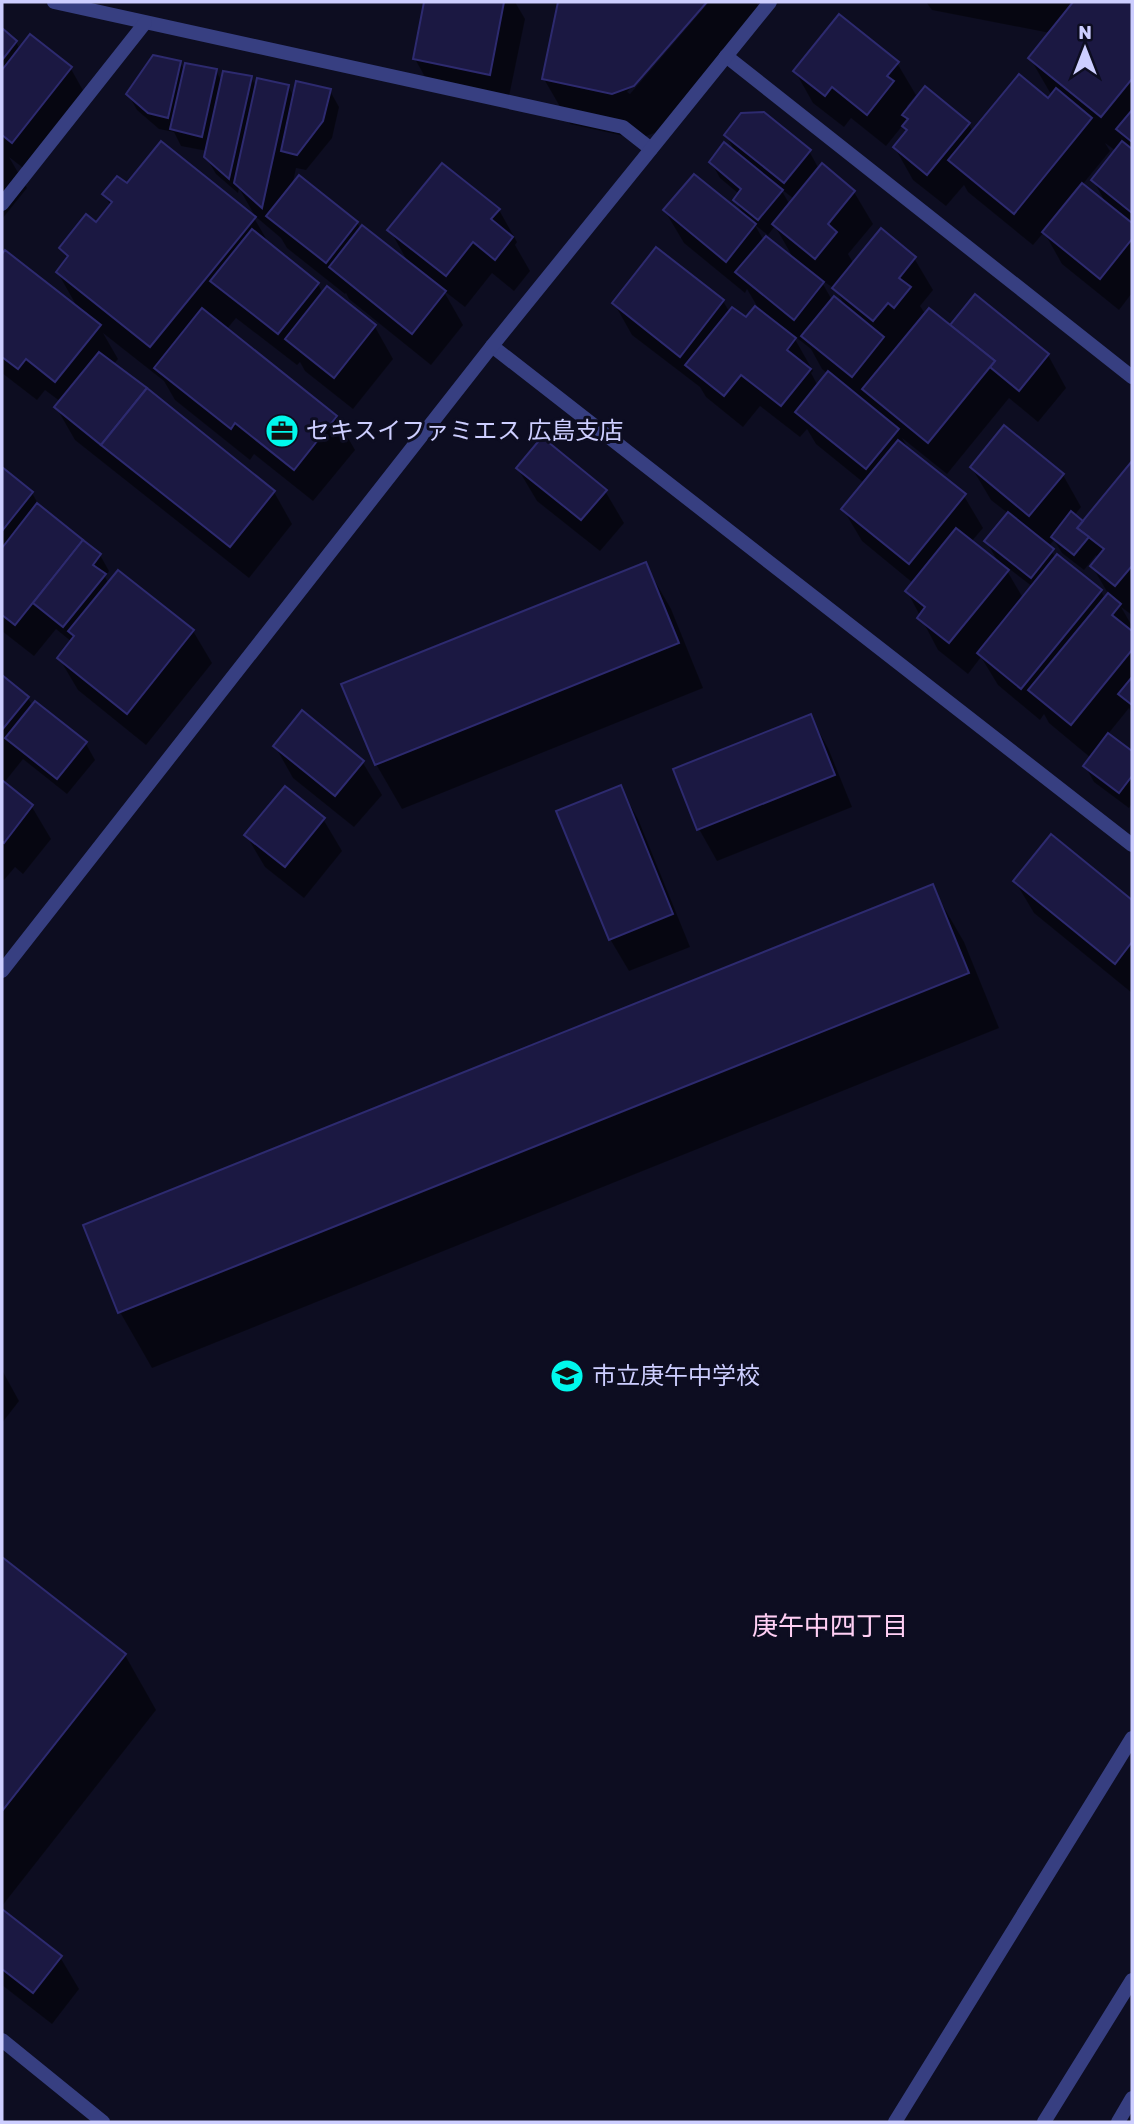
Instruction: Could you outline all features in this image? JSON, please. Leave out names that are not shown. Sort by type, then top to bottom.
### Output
[{"type":"street","points":[[54,2],[623,127],[651,149]]},
{"type":"street","points":[[2,971],[492,346],[770,2]]},
{"type":"street","points":[[2,204],[145,23]]},
{"type":"street","points":[[726,56],[1132,377]]},
{"type":"street","points":[[492,346],[1132,845]]},
{"type":"street","points":[[895,2122],[1132,1738]]},
{"type":"street","points":[[1044,2122],[1132,1980]]},
{"type":"street","points":[[2,2040],[103,2122]]},
{"type":"street","points":[[1118,2122],[1132,2098]]},
{"type":"building","points":[[424,2],[504,2],[490,75],[413,59]]},
{"type":"building","points":[[558,2],[707,2],[634,86],[612,94],[542,79]]},
{"type":"building","points":[[1073,2],[1132,2],[1132,79],[1101,117],[1028,58]]},
{"type":"building","points":[[839,14],[899,62],[887,76],[894,81],[867,115],[832,87],[825,96],[793,71]]},
{"type":"building","points":[[2,28],[17,41],[2,60]]},
{"type":"building","points":[[30,34],[72,67],[12,143],[2,135],[2,70]]},
{"type":"building","points":[[153,55],[181,61],[168,118],[148,113],[126,94]]},
{"type":"building","points":[[185,63],[217,69],[202,137],[170,129]]},
{"type":"building","points":[[223,71],[252,76],[229,179],[204,157]]},
{"type":"building","points":[[1019,74],[1048,98],[1056,88],[1092,118],[1014,214],[948,160]]},
{"type":"building","points":[[257,78],[289,85],[262,208],[234,183]]},
{"type":"building","points":[[296,81],[331,89],[323,121],[297,155],[281,151]]},
{"type":"building","points":[[925,86],[970,123],[927,175],[893,147],[907,130],[902,126],[908,119],[902,115]]},
{"type":"building","points":[[1132,110],[1132,142],[1116,129]]},
{"type":"building","points":[[764,112],[811,150],[784,183],[724,135],[741,113]]},
{"type":"building","points":[[161,141],[256,217],[150,347],[56,272],[68,256],[59,248],[86,214],[96,222],[112,202],[102,194],[117,176],[127,183]]},
{"type":"building","points":[[1122,141],[1132,149],[1132,213],[1091,180]]},
{"type":"building","points":[[724,142],[783,190],[758,220],[733,200],[741,189],[709,162]]},
{"type":"building","points":[[442,163],[500,209],[491,219],[513,237],[495,260],[473,242],[446,276],[387,230]]},
{"type":"building","points":[[822,163],[855,191],[828,224],[837,232],[815,259],[772,224]]},
{"type":"building","points":[[694,174],[756,224],[726,262],[663,210]]},
{"type":"building","points":[[299,175],[358,222],[326,263],[266,216]]},
{"type":"building","points":[[1082,183],[1132,223],[1132,239],[1100,279],[1042,232]]},
{"type":"building","points":[[362,225],[446,291],[412,334],[329,267]]},
{"type":"building","points":[[881,228],[916,257],[899,278],[911,287],[894,308],[888,303],[873,321],[832,288]]},
{"type":"building","points":[[252,229],[319,283],[278,334],[210,281]]},
{"type":"building","points":[[766,236],[824,282],[794,320],[735,272]]},
{"type":"building","points":[[656,247],[724,300],[680,357],[612,303]]},
{"type":"building","points":[[5,250],[101,325],[55,382],[26,359],[18,369],[2,357],[2,254]]},
{"type":"building","points":[[327,286],[376,325],[334,378],[285,339]]},
{"type":"building","points":[[975,294],[1049,354],[1019,391],[990,367],[995,361],[950,325]]},
{"type":"building","points":[[834,296],[884,337],[852,377],[801,336]]},
{"type":"building","points":[[755,306],[796,338],[787,350],[811,369],[781,406],[741,375],[724,396],[685,365],[732,307],[746,317]]},
{"type":"building","points":[[202,308],[337,416],[294,470],[235,423],[231,429],[154,368]]},
{"type":"building","points":[[929,308],[995,361],[928,443],[862,389]]},
{"type":"building","points":[[99,352],[147,388],[101,445],[54,407]]},
{"type":"building","points":[[828,371],[899,429],[866,469],[795,412]]},
{"type":"building","points":[[147,388],[275,491],[230,547],[101,445]]},
{"type":"building","points":[[1004,425],[1064,474],[1029,516],[970,467]]},
{"type":"building","points":[[542,437],[607,490],[581,520],[516,468]]},
{"type":"building","points":[[898,440],[966,494],[909,564],[841,509]]},
{"type":"building","points":[[1132,461],[1132,566],[1115,586],[1090,566],[1104,549],[1077,528]]},
{"type":"building","points":[[2,467],[33,492],[2,531]]},
{"type":"building","points":[[37,503],[83,540],[15,625],[2,615],[2,548]]},
{"type":"building","points":[[1071,511],[1083,521],[1077,528],[1089,537],[1074,555],[1051,537]]},
{"type":"building","points":[[1008,512],[1054,549],[1031,578],[984,541]]},
{"type":"building","points":[[956,528],[1009,570],[949,643],[917,618],[925,607],[905,591]]},
{"type":"building","points":[[83,540],[101,554],[93,565],[106,574],[63,627],[33,603]]},
{"type":"building","points":[[1057,554],[1102,590],[1021,689],[977,653]]},
{"type":"building","points":[[646,562],[679,643],[375,765],[341,684]]},
{"type":"building","points":[[118,570],[194,630],[127,714],[57,658],[74,636],[68,631]]},
{"type":"building","points":[[1108,593],[1121,604],[1112,615],[1132,631],[1132,650],[1071,725],[1028,690]]},
{"type":"building","points":[[2,675],[29,697],[2,730]]},
{"type":"building","points":[[1132,677],[1132,705],[1118,694]]},
{"type":"building","points":[[35,701],[87,742],[57,779],[5,738]]},
{"type":"building","points":[[302,710],[364,761],[335,796],[273,746]]},
{"type":"building","points":[[811,714],[835,775],[697,830],[673,769]]},
{"type":"building","points":[[1108,733],[1132,751],[1132,776],[1119,793],[1083,766]]},
{"type":"building","points":[[2,780],[33,805],[4,843],[2,841]]},
{"type":"building","points":[[621,785],[673,914],[609,940],[556,811]]},
{"type":"building","points":[[285,786],[325,818],[285,867],[244,835]]},
{"type":"building","points":[[1051,834],[1132,900],[1132,942],[1115,964],[1013,881]]},
{"type":"building","points":[[933,884],[969,973],[118,1313],[83,1225]]},
{"type":"building","points":[[2,1557],[126,1654],[2,1811]]},
{"type":"building","points":[[2,1909],[62,1956],[33,1993],[2,1969]]},
{"type":"place","name":"セキスイファミエス 広島支店","points":[[282,431]]},
{"type":"place","name":"市立庚午中学校","points":[[567,1376]]},
{"type":"district","name":"庚午中四丁目","points":[[830,1626]]}]
